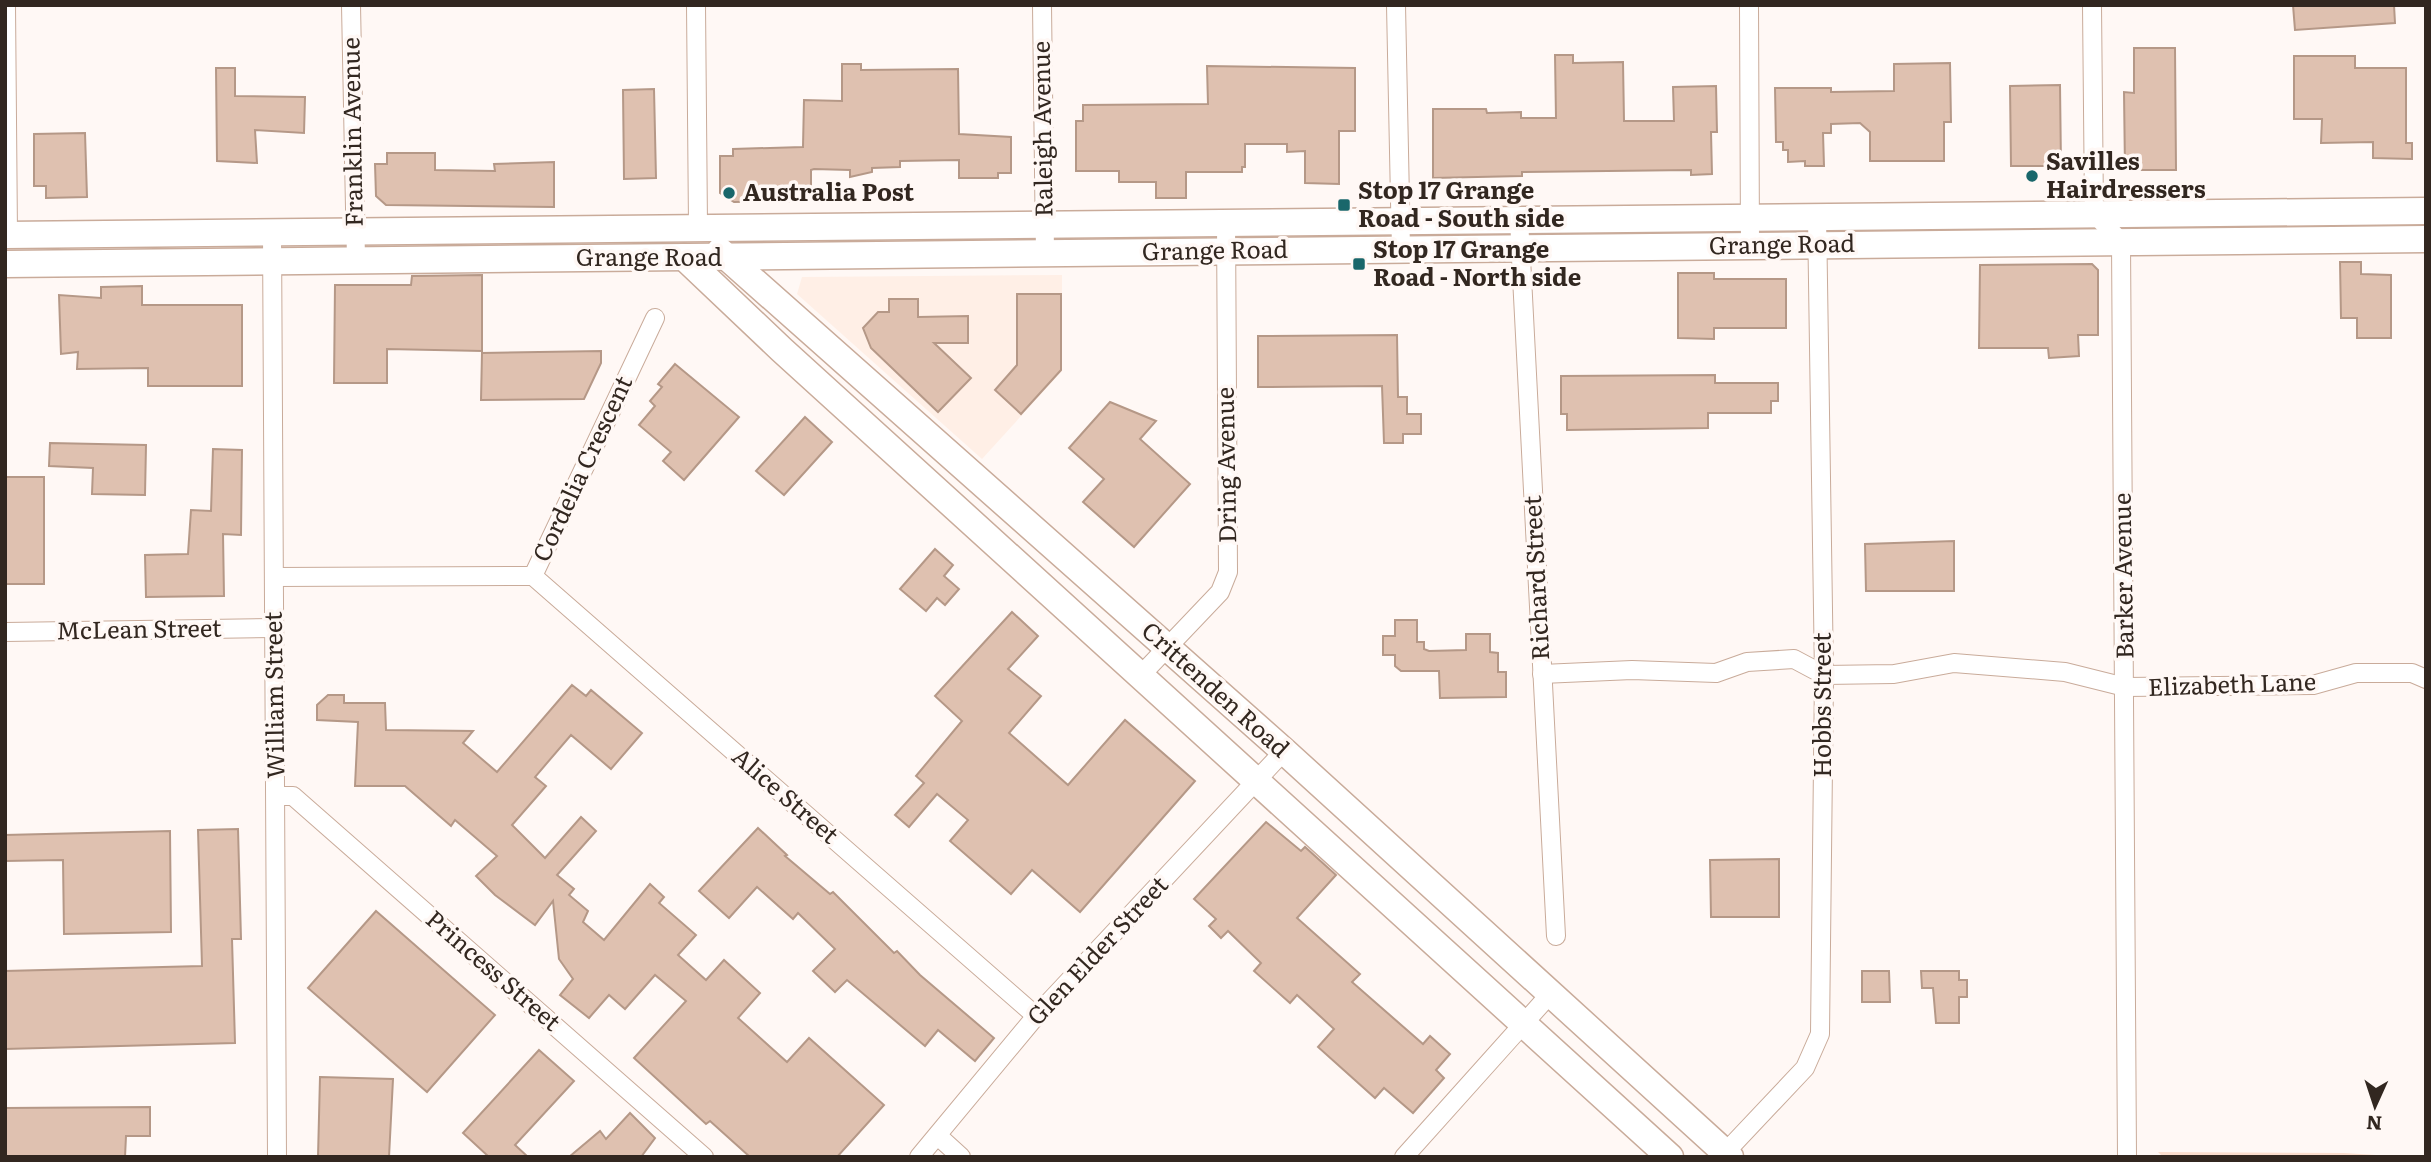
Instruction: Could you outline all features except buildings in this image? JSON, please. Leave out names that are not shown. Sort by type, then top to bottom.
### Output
[{"type":"main road","name":"Grange Road","points":[[7,235],[698,226],[2426,211]]},
{"type":"main road","points":[[684,257],[698,226]]},
{"type":"main road","name":"Crittenden Road","points":[[698,226],[726,258],[1284,751],[1725,1155]]},
{"type":"main road","name":"Grange Road","points":[[5,264],[2426,239]]},
{"type":"main road","name":"Crittenden Road","points":[[684,257],[782,350],[1670,1157]]},
{"type":"main road","points":[[777,302],[777,278],[803,257]]},
{"type":"street","points":[[6,5],[7,235]]},
{"type":"street","name":"Franklin Avenue","points":[[351,5],[356,259]]},
{"type":"street","points":[[696,5],[698,226]]},
{"type":"street","name":"Raleigh Avenue","points":[[1042,5],[1045,253]]},
{"type":"street","points":[[1396,5],[1401,249]]},
{"type":"street","points":[[1749,5],[1750,245]]},
{"type":"street","points":[[2092,5],[2094,213],[2121,242]]},
{"type":"street","name":"Hobbs Street","points":[[1725,1155],[1805,1068],[1820,1034],[1824,675],[1817,216]]},
{"type":"street","name":"Richard Street","points":[[1519,219],[1556,936]]},
{"type":"street","name":"Dring Avenue","points":[[1141,675],[1220,592],[1228,572],[1226,221]]},
{"type":"street","name":"William Street","points":[[272,232],[277,1157]]},
{"type":"street","name":"Barker Avenue","points":[[2121,242],[2127,1157]]},
{"type":"street","name":"Cordelia Crescent","points":[[274,577],[533,576],[655,318]]},
{"type":"street","name":"Alice Street","points":[[533,576],[1036,1016]]},
{"type":"street","name":"McLean Street","points":[[5,632],[273,628]]},
{"type":"street","name":"Elizabeth Lane","points":[[1542,674],[1632,670],[1716,673],[1747,662],[1794,659],[1824,675],[1895,674],[1954,663],[2065,672],[2125,687],[2313,685],[2356,673],[2412,673],[2426,679]]},
{"type":"street","name":"Glen Elder Street","points":[[919,1157],[1036,1016],[1284,751]]},
{"type":"street","name":"Princess Street","points":[[277,796],[293,796],[704,1157]]},
{"type":"street","points":[[1404,1157],[1551,993]]},
{"type":"street","points":[[938,1136],[961,1157]]},
{"type":"shaded area","points":[[1062,275],[1062,371],[982,459],[797,294],[802,277]]},
{"type":"shaded area","points":[[2158,1152],[2344,1153],[2408,1157],[2163,1157]]},
{"type":"place","name":"Savilles Hairdressers","points":[[2032,176]]},
{"type":"place","name":"Australia Post","points":[[729,193]]},
{"type":"place","name":"Stop 17 Grange Road - South side","points":[[1344,205]]},
{"type":"place","name":"Stop 17 Grange Road - North side","points":[[1359,264]]}]
